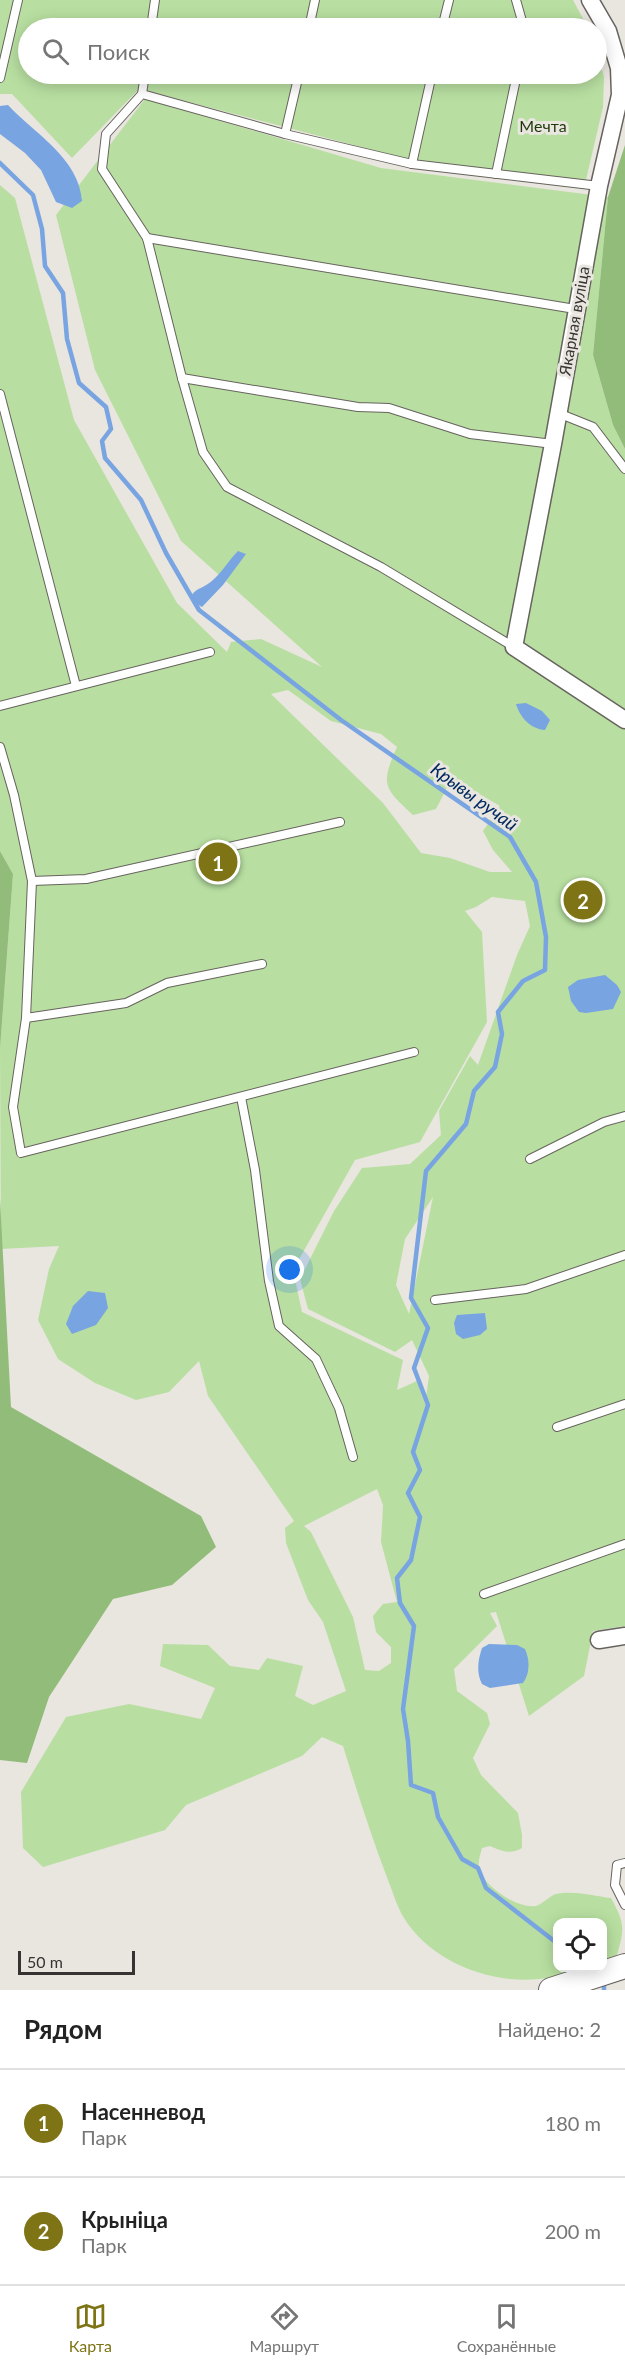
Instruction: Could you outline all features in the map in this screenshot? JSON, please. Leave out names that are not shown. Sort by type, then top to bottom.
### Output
[{"type":"street","name":"Якарная вуліца","points":[[590,0],[600,18]]},
{"type":"street","name":"Якарная вуліца","points":[[514,647],[599,186],[623,95],[619,68],[607,29]]},
{"type":"street","points":[[514,647],[622,716]]},
{"type":"street","points":[[599,1640],[625,1636]]},
{"type":"street","points":[[551,1990],[625,1966]]},
{"type":"lane","points":[[0,78],[18,0]]},
{"type":"lane","points":[[152,18],[155,0]]},
{"type":"lane","points":[[311,18],[315,0]]},
{"type":"lane","points":[[444,18],[449,0]]},
{"type":"lane","points":[[516,0],[521,18]]},
{"type":"lane","points":[[144,84],[142,94],[106,134],[102,169],[147,238],[203,452],[227,487],[381,567],[514,647]]},
{"type":"lane","points":[[285,134],[296,84]]},
{"type":"lane","points":[[412,164],[430,84]]},
{"type":"lane","points":[[496,174],[515,84]]},
{"type":"lane","points":[[142,94],[285,134],[412,164],[599,186]]},
{"type":"lane","points":[[147,238],[575,309]]},
{"type":"lane","points":[[182,378],[358,407],[389,408],[470,434],[553,444]]},
{"type":"lane","points":[[0,394],[76,686]]},
{"type":"lane","points":[[558,413],[593,427],[625,469]]},
{"type":"lane","points":[[0,706],[210,652]]},
{"type":"lane","points":[[0,747],[14,795],[32,881],[26,1018],[13,1107],[21,1153],[414,1053]]},
{"type":"lane","points":[[32,881],[86,879],[339,822]]},
{"type":"lane","points":[[26,1018],[126,1003],[167,983],[261,964]]},
{"type":"lane","points":[[241,1097],[255,1170],[269,1281],[279,1326],[316,1359],[339,1408],[353,1457]]},
{"type":"lane","points":[[530,1159],[604,1122],[625,1116]]},
{"type":"lane","points":[[435,1300],[526,1289],[625,1254]]},
{"type":"lane","points":[[557,1427],[625,1404]]},
{"type":"lane","points":[[484,1594],[625,1544]]},
{"type":"lane","points":[[625,1863],[617,1865],[615,1885],[625,1905]]},
{"type":"green space","name":"Мечта","points":[[0,0],[573,0],[583,18],[18,18],[18,84],[604,84],[603,107],[585,184],[419,162],[139,89],[72,158],[12,94],[0,94]]},
{"type":"green space","points":[[145,99],[381,168],[608,197],[593,355],[613,425],[625,449],[625,1626],[593,1631],[584,1676],[529,1716],[496,1612],[490,1613],[497,1626],[454,1669],[457,1691],[487,1713],[490,1724],[473,1758],[481,1775],[518,1813],[522,1835],[522,1848],[518,1850],[506,1852],[490,1846],[482,1848],[479,1865],[483,1877],[503,1896],[528,1906],[536,1906],[551,1896],[563,1893],[611,1898],[622,1926],[616,1958],[607,1961],[607,1918],[553,1918],[553,1972],[570,1972],[552,1977],[532,1980],[490,1976],[469,1969],[432,1949],[417,1934],[399,1909],[343,1746],[322,1737],[302,1756],[186,1805],[165,1830],[43,1867],[23,1848],[21,1792],[66,1717],[129,1704],[201,1719],[215,1688],[160,1666],[163,1644],[208,1645],[230,1666],[259,1670],[267,1658],[303,1666],[295,1696],[313,1705],[346,1691],[323,1622],[308,1600],[286,1543],[285,1528],[294,1521],[208,1396],[199,1361],[169,1392],[136,1400],[95,1383],[58,1359],[38,1320],[49,1269],[59,1246],[1,1249],[0,1049],[13,874],[0,851],[0,185],[15,198],[74,420],[177,603],[227,652],[231,642],[261,639],[322,667],[181,541],[95,370],[56,215]],"holes":[[[288,690],[331,721],[381,734],[397,747],[388,770],[388,785],[391,792],[413,815],[436,809],[452,778],[500,806],[483,831],[493,850],[512,872],[490,872],[450,858],[421,853],[383,803],[271,694]],[[492,897],[525,901],[530,926],[517,955],[478,1065],[470,1056],[439,1111],[441,1135],[410,1164],[362,1168],[334,1211],[300,1279],[308,1309],[395,1352],[412,1340],[429,1376],[425,1404],[417,1381],[397,1390],[403,1360],[302,1312],[293,1270],[355,1160],[420,1142],[487,1022],[482,932],[465,911]],[[433,1197],[409,1314],[396,1285],[405,1239]],[[377,1489],[383,1505],[381,1542],[397,1602],[383,1604],[373,1616],[376,1632],[391,1647],[391,1663],[379,1671],[365,1670],[353,1617],[311,1532],[304,1526]]]},
{"type":"green space","points":[[625,145],[625,449],[613,425],[593,355],[608,197]]},
{"type":"green space","points":[[0,851],[13,874],[0,1049]]},
{"type":"green space","points":[[0,1199],[11,1407],[201,1516],[216,1547],[172,1585],[113,1599],[49,1697],[27,1763],[0,1760]]},
{"type":"water","points":[[8,105],[54,148],[73,172],[82,201],[72,208],[56,202],[41,170],[25,153],[0,134],[0,106]]},
{"type":"water","points":[[238,551],[246,554],[223,585],[202,607],[195,603],[191,596],[193,593],[213,580]]},
{"type":"water","points":[[526,703],[542,711],[550,720],[545,730],[530,725],[523,718],[516,704]]},
{"type":"water","points":[[605,975],[617,985],[621,992],[613,1009],[579,1012],[571,1001],[568,987],[578,980]]},
{"type":"water","points":[[88,1291],[105,1293],[108,1308],[96,1325],[72,1334],[66,1324],[73,1306]]},
{"type":"water","points":[[485,1313],[487,1329],[480,1335],[463,1339],[456,1334],[454,1323],[457,1315]]},
{"type":"water","points":[[489,1644],[517,1645],[525,1649],[528,1667],[523,1683],[490,1688],[482,1684],[478,1670],[479,1662],[482,1648]]},
{"type":"waterway","name":"Крывы ручай","points":[[0,163],[33,195],[42,229],[45,266],[63,293],[67,339],[79,383],[106,407],[111,429],[102,441],[105,458],[141,500],[166,553],[199,610],[341,720],[510,837],[536,882],[546,937],[545,970],[523,981],[498,1012],[502,1034],[495,1067],[474,1091],[466,1124],[426,1171],[411,1298],[428,1328],[414,1368],[428,1405],[413,1452],[420,1470],[408,1493],[420,1517],[411,1560],[397,1578],[400,1603],[414,1626],[403,1709],[411,1785],[433,1793],[438,1817],[462,1859],[478,1868],[486,1888],[553,1940]]},
{"type":"place","name":"Насенневод","points":[[218,862]]},
{"type":"place","name":"Крыніца","points":[[583,900]]}]
